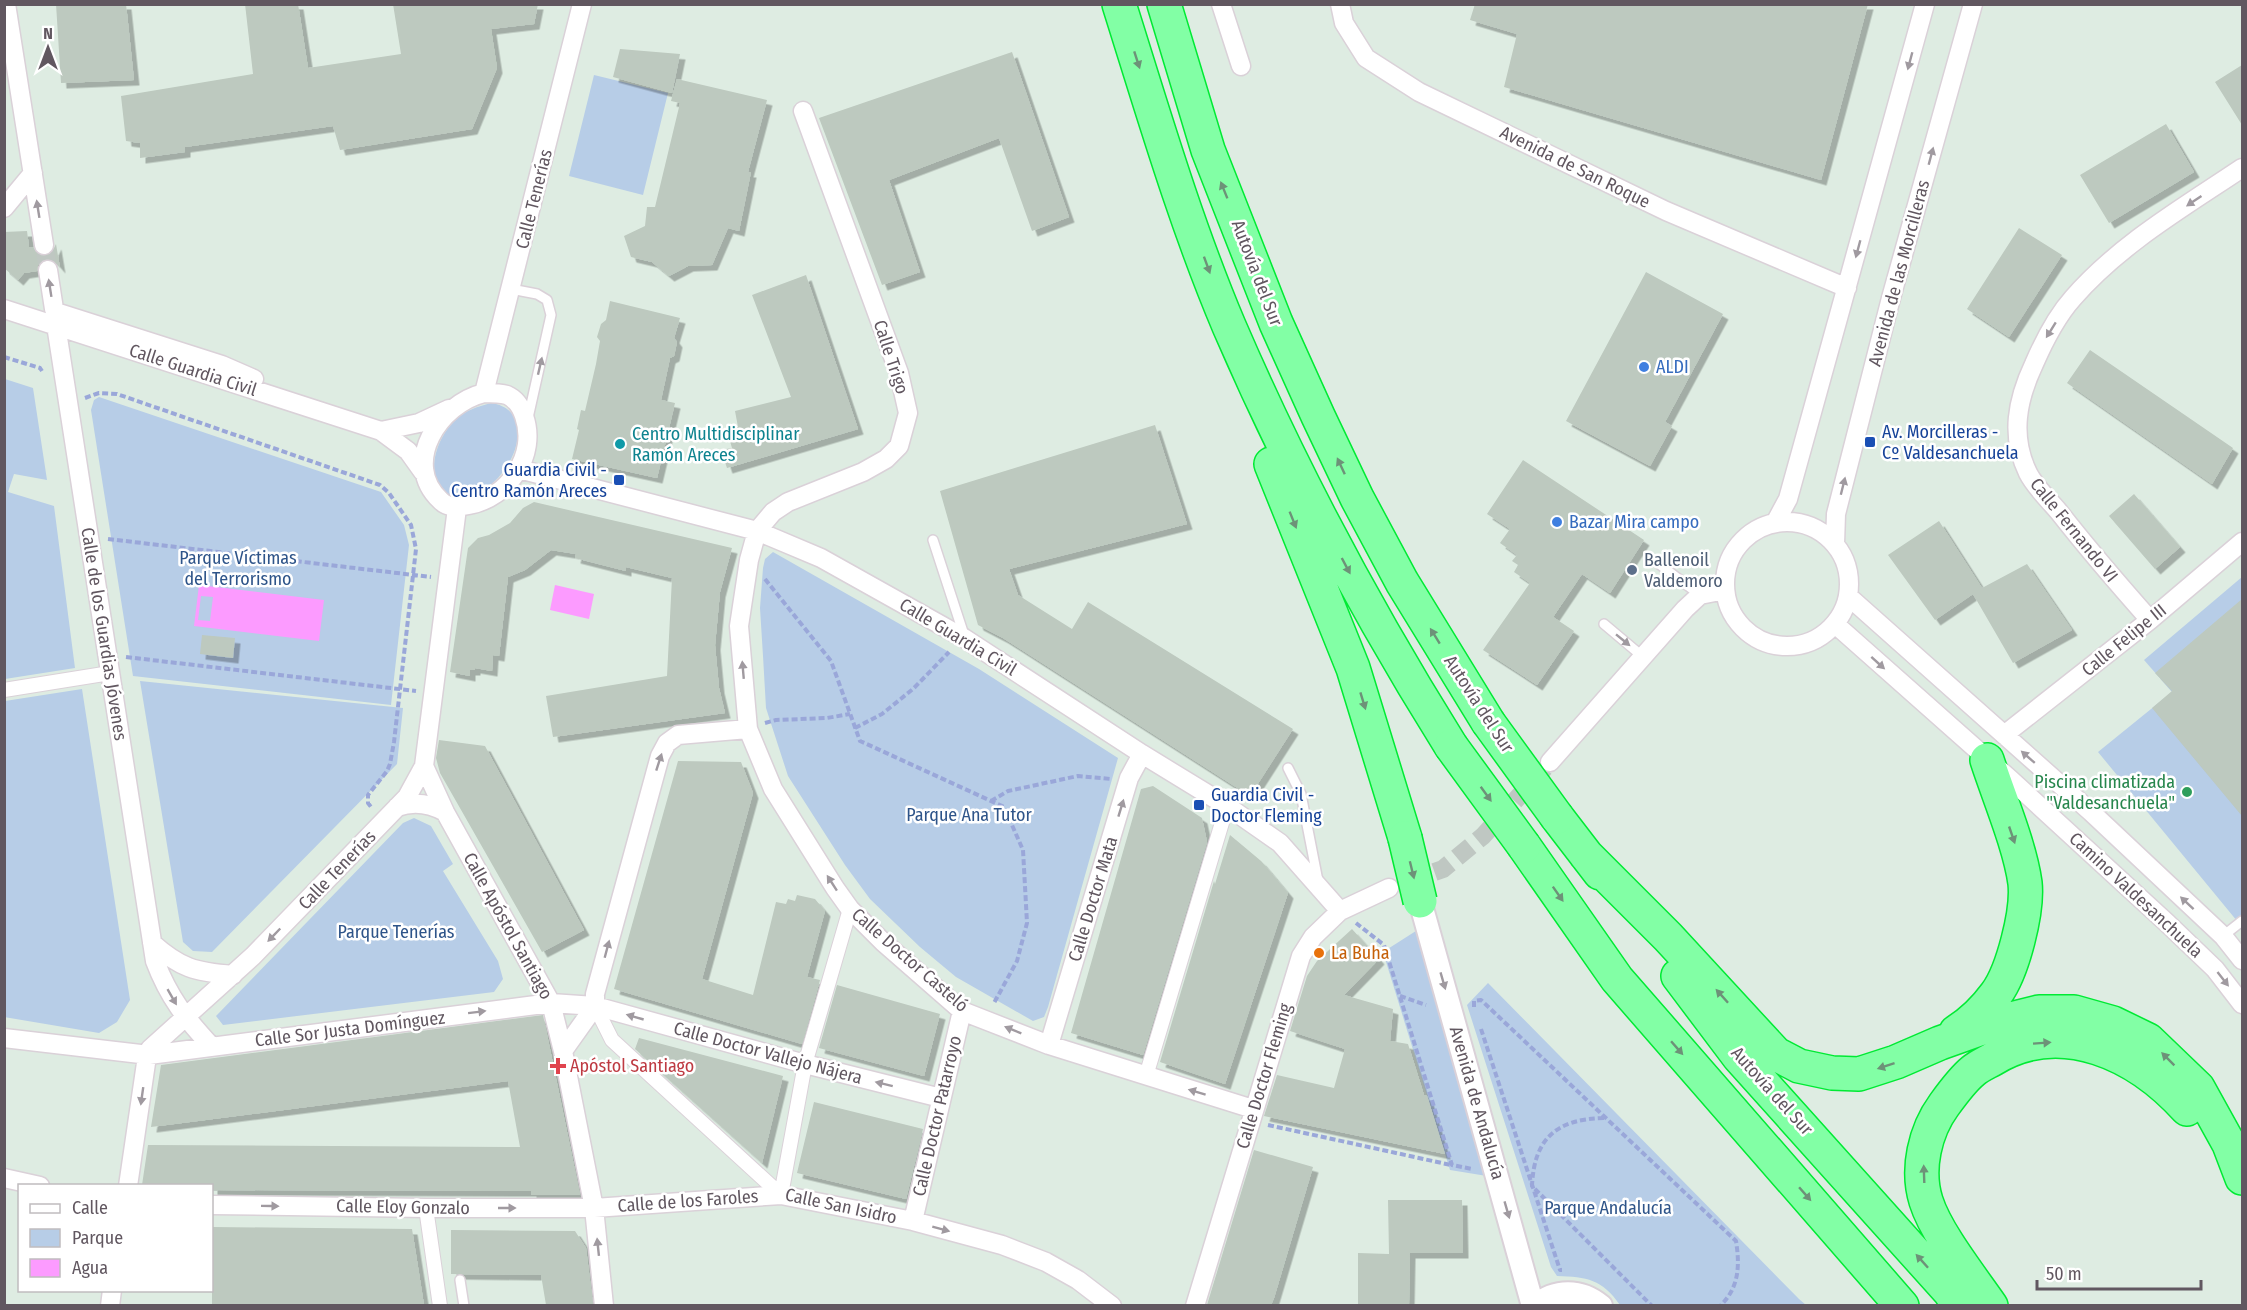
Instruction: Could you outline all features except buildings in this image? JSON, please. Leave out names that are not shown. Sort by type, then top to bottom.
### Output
[{"type":"highway","points":[[1119,4],[1177,185],[1229,325],[1310,500],[1397,661],[1451,746],[1617,979],[1902,1305]]},
{"type":"highway","name":"Autovía del Sur","points":[[1164,4],[1209,150],[1276,323],[1357,498],[1402,582],[1488,722],[1557,817],[1740,1057],[1942,1283],[1959,1305]]},
{"type":"highway","points":[[1184,4],[1198,56],[1209,150]]},
{"type":"highway","points":[[1229,325],[1245,400],[1353,668],[1405,838],[1420,901]]},
{"type":"highway","points":[[1940,1043],[1970,1023],[1997,992],[2014,953],[2022,921],[2025,884],[1995,748]]},
{"type":"highway","points":[[1586,855],[1668,937],[1776,1054],[1799,1066],[1832,1073],[1859,1074],[1999,1023],[2039,1012],[2074,1012],[2113,1023],[2148,1040],[2198,1088],[2229,1144],[2242,1178]]},
{"type":"highway","points":[[1991,1305],[1935,1222],[1926,1199],[1923,1173],[1924,1148],[1935,1118],[1953,1093],[1973,1070],[2007,1050],[2040,1042],[2078,1043],[2104,1049],[2129,1061],[2167,1087],[2192,1114],[2242,1190]]},
{"type":"street","points":[[6,4],[44,245]]},
{"type":"street","name":"Calle Tenerías","points":[[484,393],[582,4]]},
{"type":"street","points":[[1221,4],[1241,66]]},
{"type":"street","name":"Avenida de San Roque","points":[[1340,4],[1344,23],[1366,58],[1419,92],[1666,211],[1847,288]]},
{"type":"street","points":[[1775,523],[1788,499],[1925,4]]},
{"type":"street","name":"Avenida de las Morcilleras","points":[[1835,544],[1836,514],[1891,298],[1972,4]]},
{"type":"street","name":"Calle Trigo","points":[[757,531],[773,512],[788,502],[863,472],[886,459],[899,446],[908,413],[899,373],[802,111]]},
{"type":"street","name":"Calle Fernando VI","points":[[2150,620],[2094,556],[2029,475],[2018,443],[2017,412],[2025,383],[2047,336],[2072,298],[2116,257],[2158,224],[2242,168]]},
{"type":"street","points":[[4,208],[33,173]]},
{"type":"street","points":[[48,270],[56,312],[222,365],[265,384],[282,399]]},
{"type":"street","name":"Calle Guardia Civil","points":[[4,309],[381,431],[408,451],[423,472]]},
{"type":"street","name":"Calle de los Guardias Jóvenes","points":[[56,325],[155,962],[174,1002],[185,1018],[213,1047]]},
{"type":"street","points":[[484,393],[508,395],[522,408],[527,423],[527,446],[519,469],[500,492],[483,503],[457,508],[443,504],[428,487],[423,472],[431,436],[439,422],[453,407],[465,399],[484,393]]},
{"type":"street","name":"Calle Guardia Civil","points":[[381,431],[419,423],[453,407]]},
{"type":"street","name":"Calle Guardia Civil","points":[[519,469],[757,531],[821,558],[964,638],[1142,754],[1227,806],[1280,843],[1340,911]]},
{"type":"street","name":"Calle Tenerías","points":[[149,1055],[150,1049],[253,956],[397,807],[407,796],[424,766],[457,508]]},
{"type":"street","points":[[1791,522],[1808,525],[1823,533],[1835,544],[1845,560],[1849,578],[1848,596],[1835,624],[1819,637],[1799,645],[1779,646],[1759,640],[1742,627],[1730,610],[1725,590],[1726,572],[1732,555],[1743,540],[1757,529],[1775,523],[1791,522]]},
{"type":"street","name":"Calle Doctor Casteló","points":[[757,531],[749,560],[739,627],[748,729],[773,789],[850,909],[883,942],[963,1011],[1049,1045],[1146,1076],[1252,1115]]},
{"type":"street","name":"Calle Felipe III","points":[[1995,748],[2242,543]]},
{"type":"street","points":[[1550,762],[1642,656],[1700,595],[1725,590]]},
{"type":"street","name":"Camino Valdesanchuela","points":[[1848,596],[2167,923],[2215,969],[2242,1005]]},
{"type":"street","name":"Camino Valdesanchuela","points":[[1835,624],[1995,748],[2091,812],[2223,936],[2242,960]]},
{"type":"street","points":[[4,690],[109,664]]},
{"type":"street","points":[[563,1051],[595,1006],[595,994],[660,756],[667,743],[678,735],[748,729]]},
{"type":"street","name":"Calle Doctor Mata","points":[[1049,1045],[1129,778],[1142,754]]},
{"type":"street","name":"Calle Apóstol Santiago","points":[[424,766],[445,812],[551,1003],[563,1051],[594,1208],[604,1305]]},
{"type":"street","points":[[397,807],[415,803],[437,807],[445,812]]},
{"type":"street","points":[[1146,1076],[1227,806]]},
{"type":"street","name":"Calle Doctor Fleming","points":[[1195,1305],[1301,956],[1313,937],[1340,911],[1389,888]]},
{"type":"street","name":"Avenida de Andalucía","points":[[1420,901],[1534,1305]]},
{"type":"street","points":[[781,1195],[805,1064],[850,909]]},
{"type":"street","points":[[152,943],[180,965],[205,972],[233,975]]},
{"type":"street","name":"Calle Doctor Vallejo Nájera","points":[[551,1003],[595,1006],[805,1064],[941,1098]]},
{"type":"street","name":"Calle Sor Justa Domínguez","points":[[4,1038],[149,1055],[551,1003]]},
{"type":"street","name":"Calle San Isidro","points":[[595,1006],[612,1040],[781,1195],[913,1221],[1002,1245],[1046,1262],[1078,1280],[1112,1305]]},
{"type":"street","name":"Calle Doctor Patarroyo","points":[[913,1221],[963,1011]]},
{"type":"street","points":[[128,1184],[149,1055]]},
{"type":"street","points":[[4,1178],[35,1184]]},
{"type":"street","name":"Calle de los Faroles","points":[[594,1208],[781,1195]]},
{"type":"street","name":"Calle Eloy Gonzalo","points":[[213,1204],[594,1208]]},
{"type":"street","points":[[426,1208],[440,1305]]},
{"type":"street","points":[[1534,1305],[1542,1299],[1560,1293],[1577,1293],[1601,1305]]},
{"type":"lane","points":[[511,289],[537,294],[547,300],[551,315],[527,423]]},
{"type":"lane","points":[[933,540],[964,638]]},
{"type":"lane","points":[[1655,561],[1700,595]]},
{"type":"lane","points":[[1604,624],[1642,656]]},
{"type":"lane","points":[[1288,768],[1301,794],[1319,886]]},
{"type":"lane","points":[[2223,936],[2242,921]]},
{"type":"lane","points":[[460,1280],[464,1305]]},
{"type":"path","points":[[4,357],[40,368],[45,374]]},
{"type":"path","points":[[67,402],[99,393],[117,394],[380,485],[388,493],[411,525],[416,549],[390,764],[368,795],[368,803],[382,822]]},
{"type":"path","points":[[89,537],[414,575]]},
{"type":"path","points":[[749,560],[831,661],[860,741],[1004,807],[1023,850],[1027,923],[1017,962],[986,1020]]},
{"type":"path","points":[[855,728],[882,714],[913,689],[964,638]]},
{"type":"path","points":[[109,664],[399,689]]},
{"type":"path","points":[[748,729],[776,720],[827,718],[850,714]]},
{"type":"path","points":[[991,801],[1008,791],[1078,776],[1103,779],[1129,778]]},
{"type":"path","points":[[1340,911],[1384,945],[1452,1165]]},
{"type":"path","points":[[1400,996],[1436,1009]]},
{"type":"path","points":[[1477,1017],[1473,1005],[1474,1001],[1481,1000],[1736,1241],[1739,1262],[1736,1282],[1720,1305]]},
{"type":"path","points":[[1480,1028],[1560,1270],[1568,1270]]},
{"type":"path","points":[[1252,1115],[1478,1171]]},
{"type":"path","points":[[1604,1118],[1580,1119],[1569,1123],[1545,1140],[1537,1152],[1532,1186],[1652,1305]]},
{"type":"green space","points":[[594,75],[668,93],[643,195],[569,176]]},
{"type":"green space","points":[[5,379],[33,388],[47,480],[14,474],[8,492],[54,506],[75,668],[5,679]]},
{"type":"green space","name":"Parque Víctimas del Terrorismo","points":[[99,397],[381,492],[404,525],[409,545],[391,705],[133,676],[91,410],[94,400]]},
{"type":"green space","points":[[491,403],[507,409],[516,421],[518,436],[514,453],[505,469],[493,483],[478,493],[461,497],[452,496],[444,491],[435,475],[434,465],[439,445],[448,428],[458,417],[471,409]]},
{"type":"green space","name":"Parque Ana Tutor","points":[[773,552],[979,669],[1118,758],[1044,1017],[1033,1021],[956,977],[920,947],[870,899],[845,865],[788,776],[766,708],[760,608],[765,559]]},
{"type":"green space","name":"Piscina climatizada \"Valdesanchuela\"","points":[[2242,577],[2242,927],[2098,752],[2172,692],[2144,660]]},
{"type":"green space","points":[[140,681],[403,708],[397,764],[212,952],[193,951],[183,942]]},
{"type":"green space","points":[[82,689],[130,1000],[117,1022],[99,1033],[4,1017],[5,701]]},
{"type":"green space","name":"Parque Tenerías","points":[[414,818],[431,826],[453,864],[443,871],[498,961],[503,979],[494,992],[223,1025],[216,1016],[403,823]]},
{"type":"green space","points":[[1419,929],[1493,1177],[1450,1170],[1383,952]]},
{"type":"green space","name":"Parque Andalucía","points":[[1488,983],[1806,1305],[1620,1305],[1607,1290],[1593,1281],[1557,1276],[1551,1267],[1467,1005]]},
{"type":"water","points":[[199,585],[324,600],[319,641],[194,626]],"holes":[[[201,596],[213,597],[210,621],[198,620]]]},
{"type":"water","points":[[555,585],[594,594],[589,619],[550,610]]},
{"type":"tunnel","points":[[44,245],[48,270]]},
{"type":"tunnel","points":[[1409,881],[1443,869],[1483,836],[1550,762]]},
{"type":"place","name":"ALDI","points":[[1644,367]]},
{"type":"place","name":"Av. Morcilleras - Cº Valdesanchuela","points":[[1870,442]]},
{"type":"place","name":"Centro Multidisciplinar Ramón Areces","points":[[620,444]]},
{"type":"place","name":"Guardia Civil - Centro Ramón Areces","points":[[619,480]]},
{"type":"place","name":"Bazar Mira campo","points":[[1557,522]]},
{"type":"place","name":"Ballenoil Valdemoro","points":[[1632,570]]},
{"type":"place","name":"Piscina climatizada \"Valdesanchuela\"","points":[[2187,792]]},
{"type":"place","name":"Guardia Civil - Doctor Fleming","points":[[1199,805]]},
{"type":"place","name":"La Buha","points":[[1319,953]]},
{"type":"place","name":"Apóstol Santiago","points":[[558,1066]]}]
